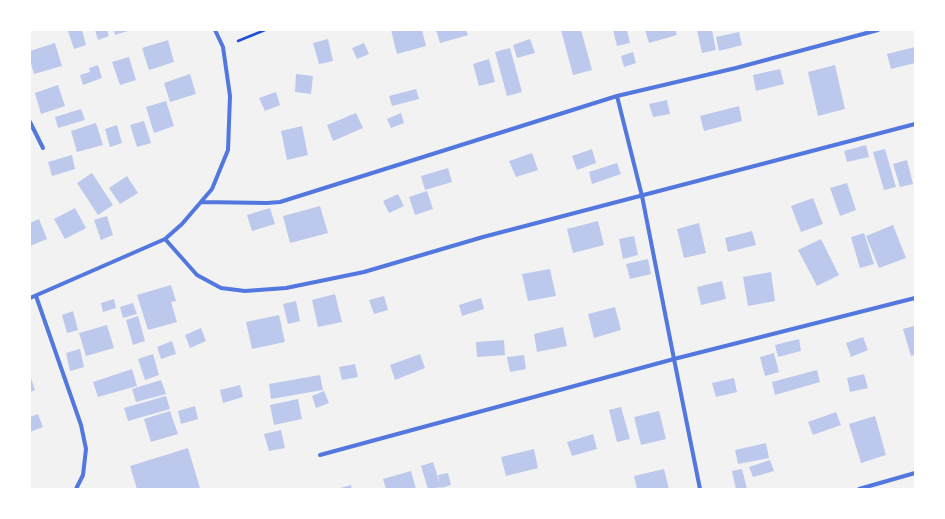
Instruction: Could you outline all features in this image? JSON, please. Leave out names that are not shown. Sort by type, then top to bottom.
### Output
[{"type":"street","points":[[30,298],[165,239],[182,224],[212,189],[228,150],[230,96],[222,47],[215,30]]},
{"type":"street","points":[[202,202],[280,202],[617,96],[736,68],[878,30]]},
{"type":"street","points":[[617,96],[642,196],[700,489]]},
{"type":"street","points":[[30,122],[43,148]]},
{"type":"street","points":[[165,239],[197,275],[221,288],[245,291],[286,288],[364,272],[483,237],[915,124]]},
{"type":"street","points":[[36,296],[81,424],[86,449],[83,475],[76,489]]},
{"type":"street","points":[[320,455],[674,359],[915,298]]},
{"type":"street","points":[[859,489],[915,473]]},
{"type":"path","points":[[222,47],[265,30]]},
{"type":"building","points":[[82,30],[86,45],[74,49],[68,31]]},
{"type":"building","points":[[95,30],[107,30],[109,36],[98,40]]},
{"type":"building","points":[[114,30],[131,30],[115,35]]},
{"type":"building","points":[[391,30],[422,30],[426,46],[397,54]]},
{"type":"building","points":[[436,30],[466,30],[468,35],[440,43]]},
{"type":"building","points":[[561,30],[581,30],[592,70],[573,75]]},
{"type":"building","points":[[613,30],[627,30],[630,43],[617,46]]},
{"type":"building","points":[[645,30],[675,30],[677,35],[649,43]]},
{"type":"building","points":[[697,30],[712,30],[716,50],[702,53]]},
{"type":"building","points":[[739,32],[742,45],[719,51],[716,37]]},
{"type":"building","points":[[328,39],[333,61],[319,64],[313,43]]},
{"type":"building","points":[[530,39],[535,53],[517,58],[513,45]]},
{"type":"building","points":[[168,40],[174,62],[149,70],[142,48]]},
{"type":"building","points":[[55,43],[62,66],[34,74],[30,60],[30,51]]},
{"type":"building","points":[[364,43],[369,54],[357,59],[352,48]]},
{"type":"building","points":[[915,47],[915,63],[891,69],[887,54]]},
{"type":"building","points":[[510,48],[522,92],[507,96],[495,52]]},
{"type":"building","points":[[633,52],[636,63],[624,67],[621,56]]},
{"type":"building","points":[[129,57],[136,80],[120,85],[112,62]]},
{"type":"building","points":[[489,59],[495,82],[479,86],[473,64]]},
{"type":"building","points":[[98,65],[102,78],[83,85],[80,75],[90,72],[89,68]]},
{"type":"building","points":[[835,65],[845,109],[818,116],[808,72]]},
{"type":"building","points":[[780,69],[784,84],[756,91],[753,75]]},
{"type":"building","points":[[190,74],[196,94],[170,102],[164,83]]},
{"type":"building","points":[[296,74],[313,76],[311,94],[295,92]]},
{"type":"building","points":[[58,85],[65,106],[41,114],[35,93]]},
{"type":"building","points":[[416,89],[419,99],[392,106],[389,96]]},
{"type":"building","points":[[276,92],[280,105],[265,111],[259,98]]},
{"type":"building","points":[[667,100],[670,114],[653,117],[649,104]]},
{"type":"building","points":[[166,101],[174,126],[154,133],[146,107]]},
{"type":"building","points":[[739,106],[742,121],[704,131],[700,116]]},
{"type":"building","points":[[81,109],[85,120],[58,128],[55,117]]},
{"type":"building","points":[[356,113],[363,128],[333,141],[327,125]]},
{"type":"building","points":[[401,113],[404,123],[391,128],[387,119]]},
{"type":"building","points":[[144,121],[151,143],[137,147],[130,125]]},
{"type":"building","points":[[96,123],[103,145],[77,152],[71,131]]},
{"type":"building","points":[[117,125],[122,143],[110,147],[105,129]]},
{"type":"building","points":[[302,126],[308,155],[287,160],[281,131]]},
{"type":"building","points":[[866,145],[869,157],[847,162],[844,151]]},
{"type":"building","points":[[592,149],[596,163],[577,170],[572,156]]},
{"type":"building","points":[[885,149],[896,187],[884,190],[873,152]]},
{"type":"building","points":[[532,153],[538,170],[516,177],[509,161]]},
{"type":"building","points":[[72,155],[75,169],[52,176],[48,162]]},
{"type":"building","points":[[907,160],[913,184],[900,187],[893,164]]},
{"type":"building","points":[[617,163],[621,174],[592,184],[589,172]]},
{"type":"building","points":[[448,168],[452,182],[425,190],[421,176]]},
{"type":"building","points":[[92,173],[113,205],[98,215],[77,183]]},
{"type":"building","points":[[127,176],[138,193],[120,204],[109,188]]},
{"type":"building","points":[[847,183],[856,210],[840,216],[830,188]]},
{"type":"building","points":[[427,191],[433,209],[415,215],[409,197]]},
{"type":"building","points":[[398,194],[404,206],[389,213],[383,201]]},
{"type":"building","points":[[813,198],[823,224],[801,232],[791,206]]},
{"type":"building","points":[[320,206],[328,233],[290,243],[283,216]]},
{"type":"building","points":[[75,208],[86,228],[65,239],[54,219]]},
{"type":"building","points":[[270,208],[275,224],[252,231],[247,215]]},
{"type":"building","points":[[107,216],[113,235],[101,240],[94,220]]},
{"type":"building","points":[[39,219],[47,239],[30,246],[30,223]]},
{"type":"building","points":[[598,221],[604,245],[573,253],[567,229]]},
{"type":"building","points":[[699,223],[706,253],[684,258],[677,229]]},
{"type":"building","points":[[893,225],[906,258],[879,268],[866,236]]},
{"type":"building","points":[[752,231],[756,245],[728,252],[725,238]]},
{"type":"building","points":[[864,233],[874,264],[860,268],[851,237]]},
{"type":"building","points":[[634,236],[638,255],[623,259],[619,239]]},
{"type":"building","points":[[821,239],[839,275],[817,286],[798,250]]},
{"type":"building","points":[[648,259],[651,274],[630,279],[626,264]]},
{"type":"building","points":[[550,269],[556,296],[528,301],[522,274]]},
{"type":"building","points":[[771,272],[775,301],[748,306],[743,277]]},
{"type":"building","points":[[722,281],[726,299],[701,305],[697,287]]},
{"type":"building","points":[[171,285],[176,301],[171,302],[177,322],[148,330],[137,295]]},
{"type":"building","points":[[335,294],[342,322],[318,327],[312,300]]},
{"type":"building","points":[[384,296],[388,310],[374,314],[369,300]]},
{"type":"building","points":[[481,298],[484,309],[462,316],[459,305]]},
{"type":"building","points":[[114,299],[116,308],[103,312],[101,303]]},
{"type":"building","points":[[296,301],[300,321],[288,324],[283,304]]},
{"type":"building","points":[[133,303],[137,314],[123,318],[120,307]]},
{"type":"building","points":[[615,307],[621,330],[594,338],[588,314]]},
{"type":"building","points":[[73,311],[78,330],[67,333],[62,315]]},
{"type":"building","points":[[279,315],[285,342],[252,349],[246,322]]},
{"type":"building","points":[[138,316],[145,341],[133,345],[126,320]]},
{"type":"building","points":[[107,325],[114,348],[86,356],[79,333]]},
{"type":"building","points":[[914,326],[915,355],[911,356],[903,329]]},
{"type":"building","points":[[563,327],[567,346],[537,352],[534,334]]},
{"type":"building","points":[[201,328],[206,341],[190,348],[185,335]]},
{"type":"building","points":[[863,337],[868,350],[851,357],[846,343]]},
{"type":"building","points":[[799,339],[801,351],[778,357],[775,345]]},
{"type":"building","points":[[504,340],[505,355],[477,357],[476,342]]},
{"type":"building","points":[[172,341],[176,354],[161,359],[157,347]]},
{"type":"building","points":[[80,349],[84,367],[70,371],[66,353]]},
{"type":"building","points":[[774,353],[779,372],[765,376],[760,357]]},
{"type":"building","points":[[153,354],[159,375],[145,380],[138,359]]},
{"type":"building","points":[[420,354],[425,368],[395,380],[390,365]]},
{"type":"building","points":[[524,355],[526,369],[510,372],[507,357]]},
{"type":"building","points":[[355,364],[358,377],[342,380],[339,367]]},
{"type":"building","points":[[132,369],[137,386],[98,397],[93,382]]},
{"type":"building","points":[[817,370],[820,382],[775,395],[772,382]]},
{"type":"building","points":[[864,374],[868,388],[850,392],[847,378]]},
{"type":"building","points":[[30,375],[35,390],[30,392]]},
{"type":"building","points":[[320,375],[323,390],[271,399],[269,384]]},
{"type":"building","points":[[734,378],[737,392],[716,397],[712,383]]},
{"type":"building","points":[[161,380],[166,394],[136,402],[132,389]]},
{"type":"building","points":[[240,385],[243,397],[223,403],[220,390]]},
{"type":"building","points":[[324,391],[329,403],[316,408],[312,396]]},
{"type":"building","points":[[166,396],[170,409],[128,421],[124,408]]},
{"type":"building","points":[[298,399],[302,419],[274,425],[270,405]]},
{"type":"building","points":[[195,406],[198,419],[181,424],[178,411]]},
{"type":"building","points":[[621,407],[630,439],[617,442],[609,410]]},
{"type":"building","points":[[170,411],[178,434],[151,442],[144,419]]},
{"type":"building","points":[[659,411],[666,439],[641,445],[634,417]]},
{"type":"building","points":[[836,412],[841,425],[813,435],[808,422]]},
{"type":"building","points":[[38,414],[43,427],[30,432],[30,417]]},
{"type":"building","points":[[875,416],[886,455],[861,463],[849,424]]},
{"type":"building","points":[[281,430],[285,448],[269,451],[264,434]]},
{"type":"building","points":[[593,434],[597,449],[572,456],[567,442]]},
{"type":"building","points":[[766,443],[769,458],[738,464],[735,450]]},
{"type":"building","points":[[188,448],[200,488],[137,489],[130,466]]},
{"type":"building","points":[[534,449],[538,468],[506,476],[501,457]]},
{"type":"building","points":[[770,460],[774,471],[753,477],[749,467]]},
{"type":"building","points":[[433,462],[441,487],[428,489],[421,466]]},
{"type":"building","points":[[664,469],[669,489],[637,489],[634,476]]},
{"type":"building","points":[[742,469],[747,489],[736,489],[732,471]]},
{"type":"building","points":[[411,471],[416,489],[386,489],[383,479]]},
{"type":"building","points":[[448,473],[451,485],[441,488],[438,475]]},
{"type":"building","points":[[351,485],[352,489],[337,489]]}]
